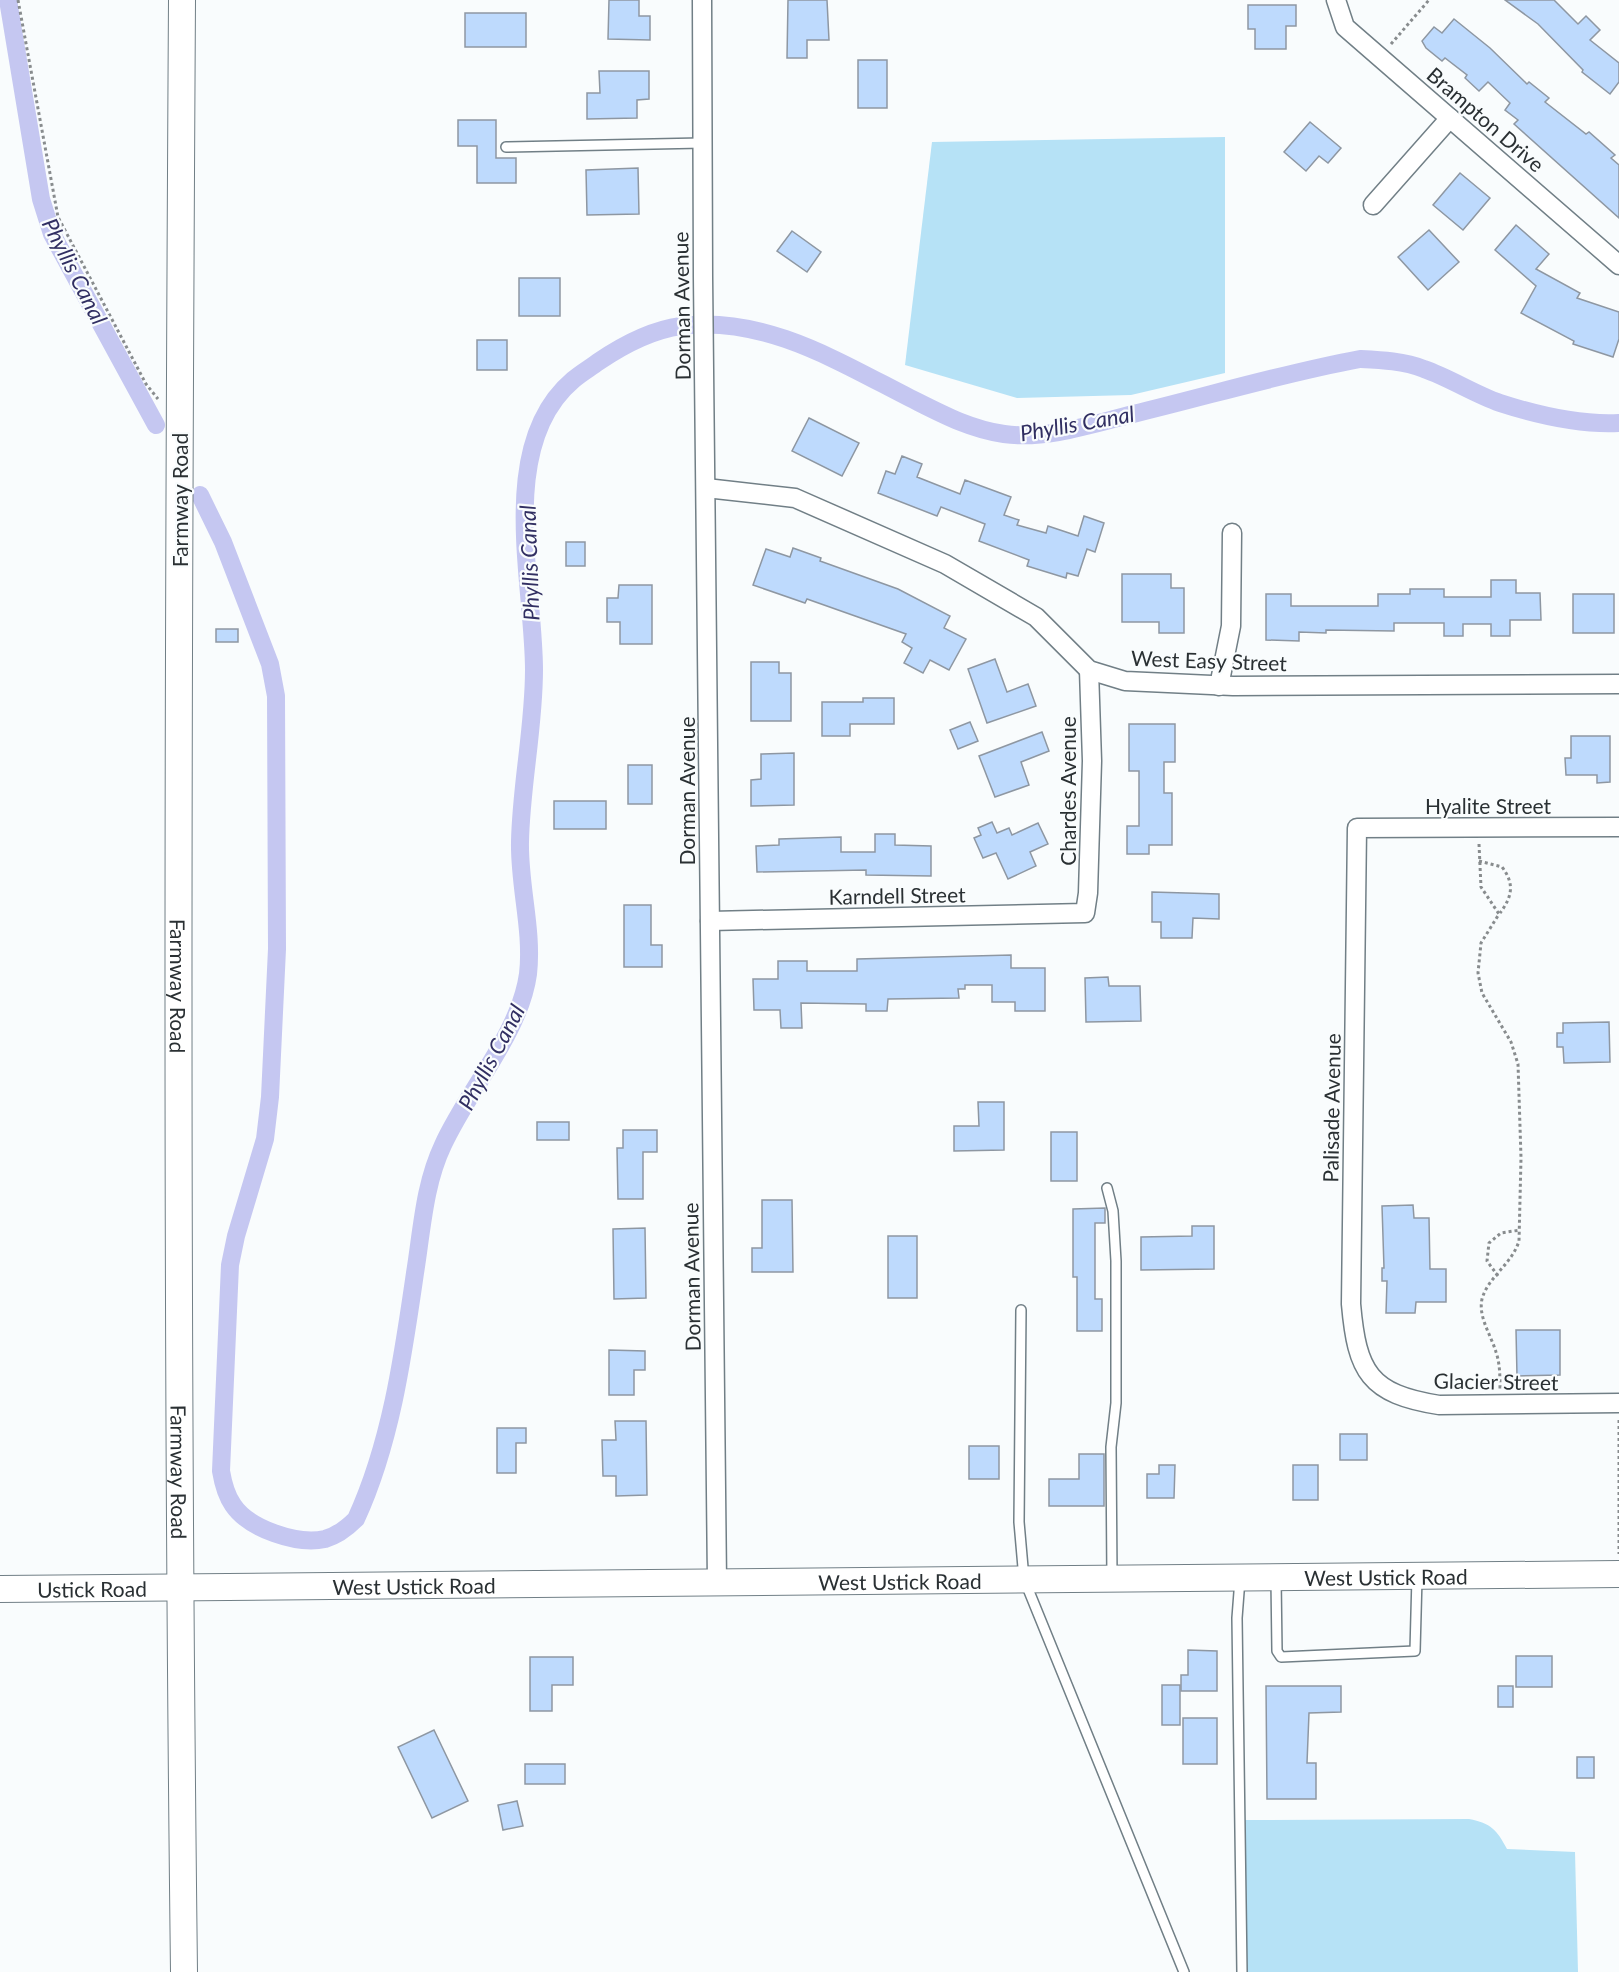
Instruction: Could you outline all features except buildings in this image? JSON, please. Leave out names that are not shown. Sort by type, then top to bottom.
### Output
[{"type":"main road","name":"Farmway Road","points":[[182,0],[179,423],[184,1972]]},
{"type":"main road","name":"West Ustick Road","points":[[182,1587],[1619,1574]]},
{"type":"main road","name":"Ustick Road","points":[[0,1589],[182,1587]]},
{"type":"street","name":"Dorman Avenue","points":[[702,0],[703,317],[717,1582]]},
{"type":"street","name":"Brampton Drive","points":[[1336,0],[1345,27],[1619,265]]},
{"type":"street","points":[[1372,205],[1450,118]]},
{"type":"street","name":"West Easy Street","points":[[706,488],[795,498],[945,564],[1036,617],[1089,670],[1125,681],[1219,686],[1619,684]]},
{"type":"street","points":[[1219,686],[1231,626],[1232,533]]},
{"type":"street","name":"Chardes Avenue","points":[[1085,913],[1088,893],[1092,761],[1089,670]]},
{"type":"street","name":"Hyalite Street","points":[[1357,828],[1619,826]]},
{"type":"street","name":"Palisade Avenue","points":[[1357,828],[1351,1304],[1358,1351],[1365,1368],[1376,1383]]},
{"type":"street","name":"Karndell Street","points":[[710,921],[1085,913]]},
{"type":"street","name":"Glacier Street","points":[[1376,1383],[1391,1393],[1413,1401],[1439,1405],[1619,1403]]},
{"type":"lane","points":[[506,147],[702,143]]},
{"type":"lane","points":[[1107,1188],[1113,1211],[1116,1261],[1116,1403],[1111,1448],[1112,1578]]},
{"type":"lane","points":[[1021,1310],[1019,1522],[1024,1579],[1184,1972]]},
{"type":"lane","points":[[1276,1576],[1277,1651],[1281,1657],[1414,1651],[1417,1575]]},
{"type":"lane","points":[[1240,1577],[1237,1618],[1242,1972]]},
{"type":"path","points":[[18,0],[58,217],[146,384],[179,423]]},
{"type":"path","points":[[1379,57],[1429,0]]},
{"type":"path","points":[[1479,827],[1481,887],[1499,914]]},
{"type":"path","points":[[1479,861],[1502,867],[1510,881],[1511,895],[1481,943],[1478,973],[1482,993],[1511,1042],[1518,1064],[1520,1230],[1515,1254],[1484,1294],[1482,1311],[1499,1363],[1499,1404]]},
{"type":"path","points":[[1498,1276],[1487,1261],[1489,1243],[1501,1233],[1520,1230]]},
{"type":"path","points":[[1619,1403],[1619,1574]]},
{"type":"shaded area","points":[[1225,137],[1225,373],[1131,395],[1017,398],[905,365],[932,142]]},
{"type":"shaded area","points":[[1469,1819],[1493,1828],[1507,1849],[1575,1852],[1578,1972],[1246,1972],[1245,1820]]},
{"type":"waterway","name":"Phyllis Canal","points":[[8,0],[41,199],[52,234],[156,425]]},
{"type":"waterway","name":"Phyllis Canal","points":[[200,495],[223,542],[270,664],[276,696],[277,949],[270,1097],[265,1139],[236,1236],[230,1265],[221,1471],[225,1489],[240,1514],[262,1528],[275,1533],[301,1540],[314,1540],[333,1536],[353,1522],[368,1490],[394,1399],[406,1336],[424,1208],[432,1176],[443,1145],[454,1124],[515,1018],[528,974],[529,941],[520,858],[534,670],[526,557],[527,477],[534,440],[549,408],[573,380],[617,350],[638,339],[670,328],[712,324],[771,334],[800,344],[955,420],[1004,434],[1036,435],[1069,430],[1360,359],[1392,361],[1416,366],[1500,403],[1529,411],[1574,421],[1619,423]]}]
